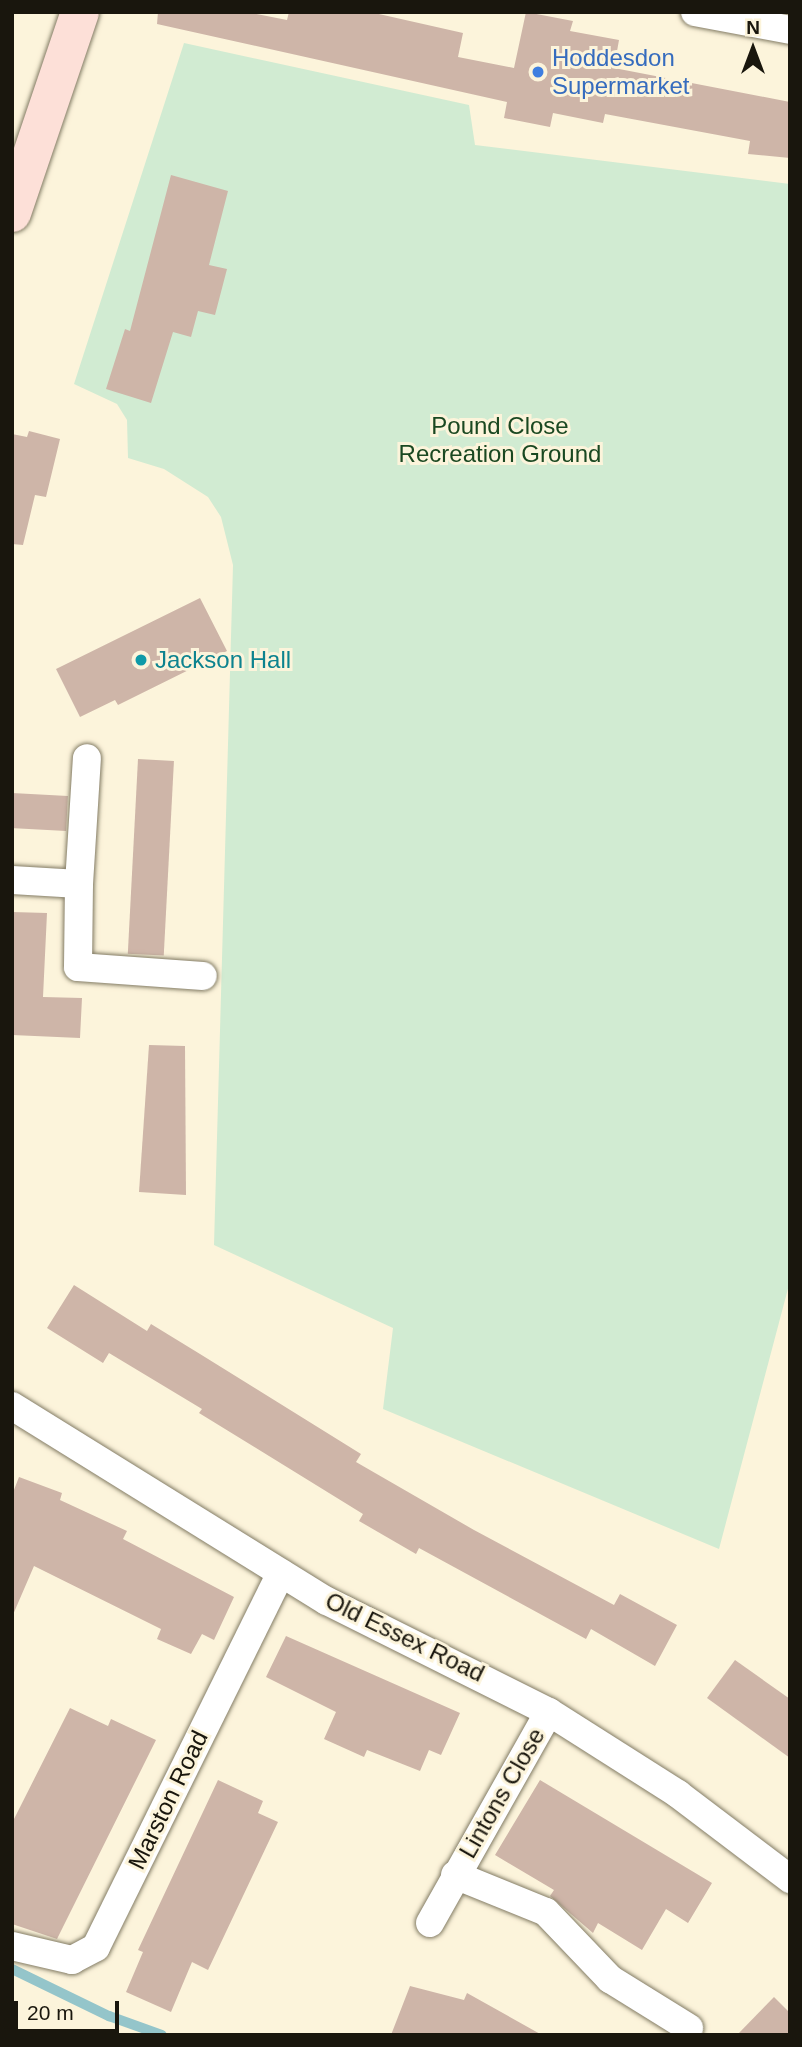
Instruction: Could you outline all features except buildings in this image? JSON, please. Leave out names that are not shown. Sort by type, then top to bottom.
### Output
[{"type":"street","points":[[12,213],[80,12]]},
{"type":"street","points":[[695,12],[790,30]]},
{"type":"street","points":[[87,758],[79,884],[78,967],[203,976]]},
{"type":"street","points":[[12,880],[79,884]]},
{"type":"street","name":"Old Essex Road","points":[[12,1406],[281,1573],[367,1623],[478,1672],[549,1712],[678,1794],[790,1879]]},
{"type":"street","name":"Marston Road","points":[[12,1946],[72,1960],[96,1947],[281,1573]]},
{"type":"street","name":"Lintons Close","points":[[430,1923],[549,1712]]},
{"type":"street","name":"Lintons Close","points":[[455,1875],[546,1912],[610,1979],[689,2028]]},
{"type":"green space","name":"Pound Close Recreation Ground","points":[[184,43],[469,105],[475,145],[790,184],[790,1281],[719,1549],[383,1409],[393,1328],[214,1245],[233,565],[221,517],[208,497],[164,469],[128,458],[127,420],[117,404],[74,384]]},
{"type":"waterway","points":[[12,1969],[109,2016],[162,2035]]},
{"type":"place","name":"Hoddesdon Supermarket","points":[[538,72]]},
{"type":"place","name":"Jackson Hall","points":[[141,660]]}]
